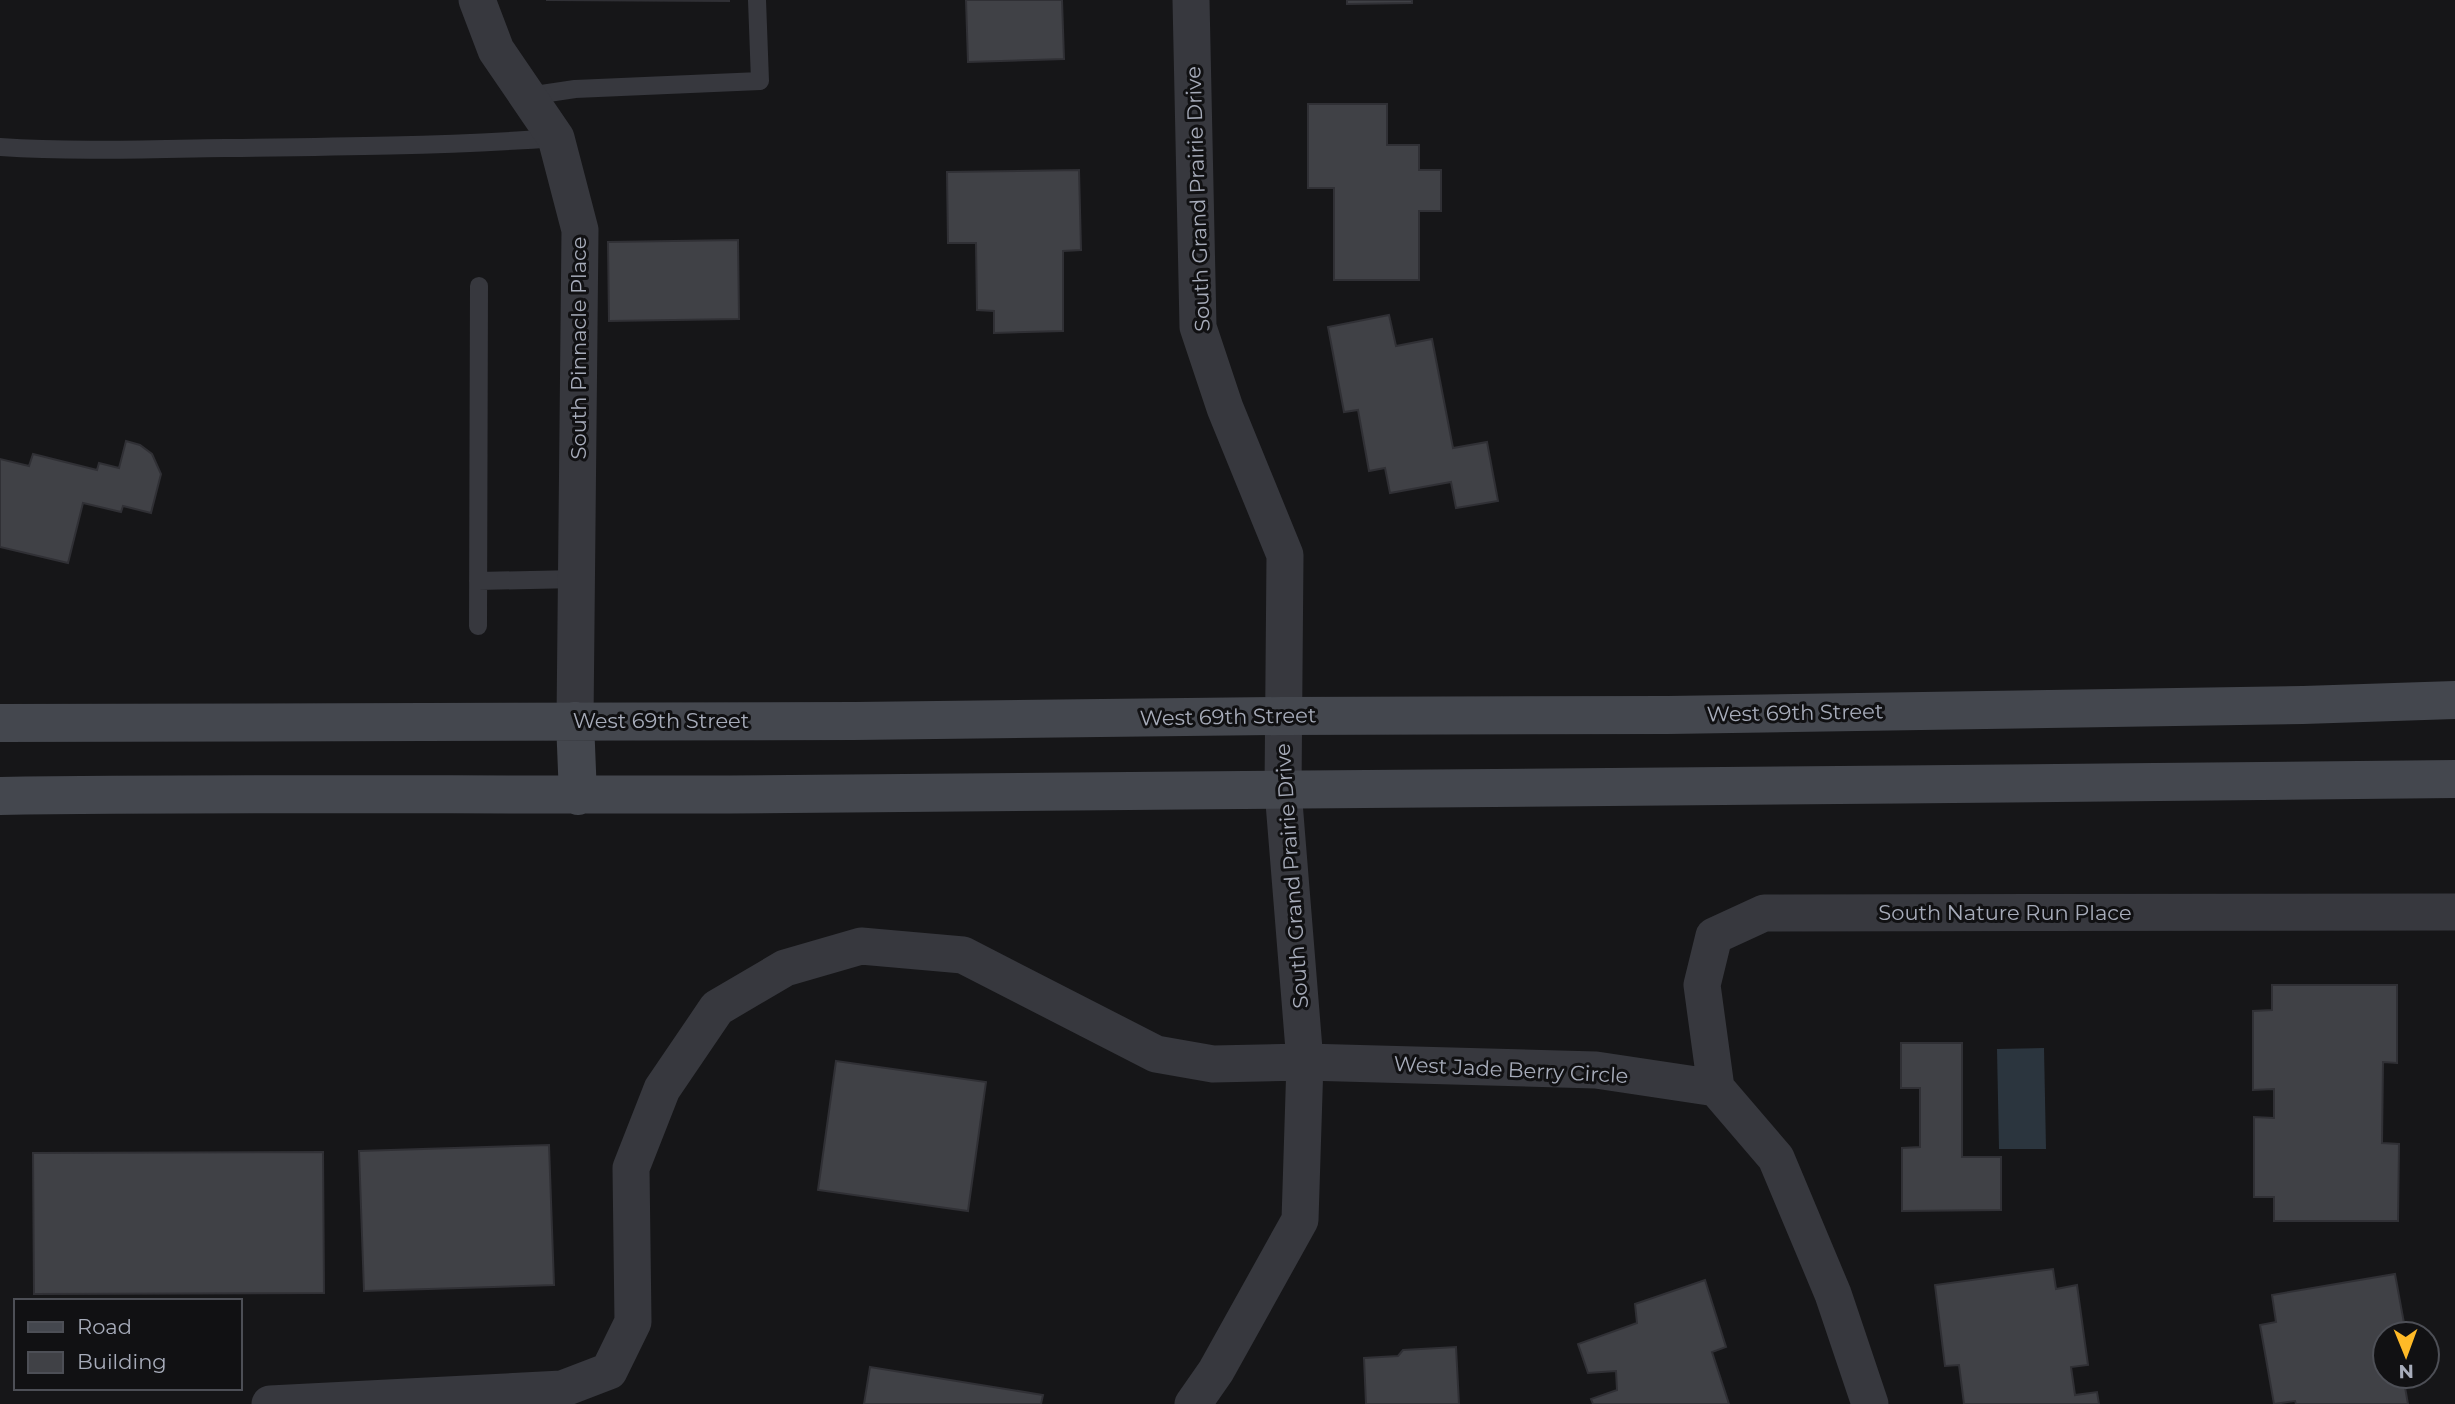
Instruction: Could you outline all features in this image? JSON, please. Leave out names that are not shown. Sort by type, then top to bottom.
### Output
[{"type":"main road","name":"West 69th Street","points":[[0,723],[855,721],[1668,715],[2289,706],[2455,700]]},
{"type":"main road","points":[[575,721],[578,796]]},
{"type":"main road","points":[[0,796],[578,796],[2455,779]]},
{"type":"street","name":"South Pinnacle Place","points":[[477,0],[496,50],[556,138],[580,230],[575,721]]},
{"type":"street","name":"South Grand Prairie Drive","points":[[1191,0],[1198,327],[1224,408],[1285,555],[1283,790],[1304,1062],[1300,1220],[1216,1371],[1194,1404]]},
{"type":"street","name":"South Nature Run Place","points":[[1716,1088],[1702,985],[1714,936],[1764,913],[2455,912]]},
{"type":"street","name":"West Jade Berry Circle","points":[[270,1404],[545,1397],[608,1370],[634,1322],[631,1168],[662,1089],[717,1008],[785,968],[861,946],[963,954],[1156,1055],[1213,1064],[1304,1062],[1596,1070],[1716,1088]]},
{"type":"street","points":[[1716,1088],[1776,1158],[1833,1294],[1870,1404]]},
{"type":"lane","points":[[527,96],[575,89],[760,81],[757,0]]},
{"type":"lane","points":[[0,147],[298,147],[556,138]]},
{"type":"lane","points":[[478,626],[479,286]]},
{"type":"lane","points":[[478,581],[577,579]]},
{"type":"shaded area","points":[[2044,1048],[2046,1149],[1999,1149],[1997,1049]]},
{"type":"building","points":[[546,0],[729,0],[729,1]]},
{"type":"building","points":[[966,0],[1062,0],[1064,59],[968,62]]},
{"type":"building","points":[[1347,0],[1412,0],[1412,3],[1347,4]]},
{"type":"building","points":[[1308,104],[1387,104],[1387,145],[1419,145],[1419,170],[1441,170],[1441,211],[1419,211],[1419,280],[1334,280],[1334,188],[1308,188]]},
{"type":"building","points":[[1079,170],[1081,250],[1063,251],[1063,331],[994,333],[994,311],[977,310],[976,243],[948,243],[947,172]]},
{"type":"building","points":[[738,240],[739,319],[609,321],[608,242]]},
{"type":"building","points":[[1389,315],[1396,346],[1432,339],[1453,448],[1487,442],[1498,501],[1456,508],[1451,482],[1390,493],[1385,468],[1369,471],[1358,410],[1344,412],[1328,327]]},
{"type":"building","points":[[126,441],[140,445],[152,454],[161,474],[151,513],[123,506],[121,512],[83,503],[68,563],[0,547],[0,459],[29,466],[33,454],[97,470],[99,463],[119,468]]},
{"type":"building","points":[[2272,985],[2397,985],[2397,1063],[2383,1062],[2382,1143],[2399,1144],[2398,1221],[2274,1221],[2274,1197],[2254,1197],[2254,1117],[2274,1118],[2274,1089],[2253,1090],[2253,1011],[2272,1010]]},
{"type":"building","points":[[1901,1043],[1962,1043],[1962,1157],[2001,1157],[2001,1210],[1902,1211],[1902,1148],[1920,1147],[1920,1088],[1901,1088]]},
{"type":"building","points":[[836,1061],[986,1082],[968,1211],[818,1190]]},
{"type":"building","points":[[549,1145],[554,1285],[364,1291],[359,1151]]},
{"type":"building","points":[[323,1152],[324,1293],[34,1294],[33,1153]]},
{"type":"building","points":[[2053,1269],[2056,1289],[2077,1285],[2088,1365],[2071,1367],[2075,1395],[2097,1392],[2099,1404],[1964,1404],[1959,1365],[1945,1366],[1935,1285]]},
{"type":"building","points":[[2395,1274],[2403,1320],[2371,1320],[2371,1390],[2406,1390],[2408,1404],[2296,1404],[2295,1401],[2274,1404],[2260,1325],[2276,1322],[2272,1295]]},
{"type":"building","points":[[1705,1280],[1726,1347],[1712,1352],[1729,1404],[1593,1404],[1591,1399],[1617,1390],[1616,1371],[1588,1373],[1578,1344],[1637,1323],[1635,1304]]},
{"type":"building","points":[[1456,1347],[1459,1404],[1366,1404],[1364,1358],[1398,1356],[1403,1350]]},
{"type":"building","points":[[870,1367],[1043,1395],[1041,1404],[864,1404]]}]
